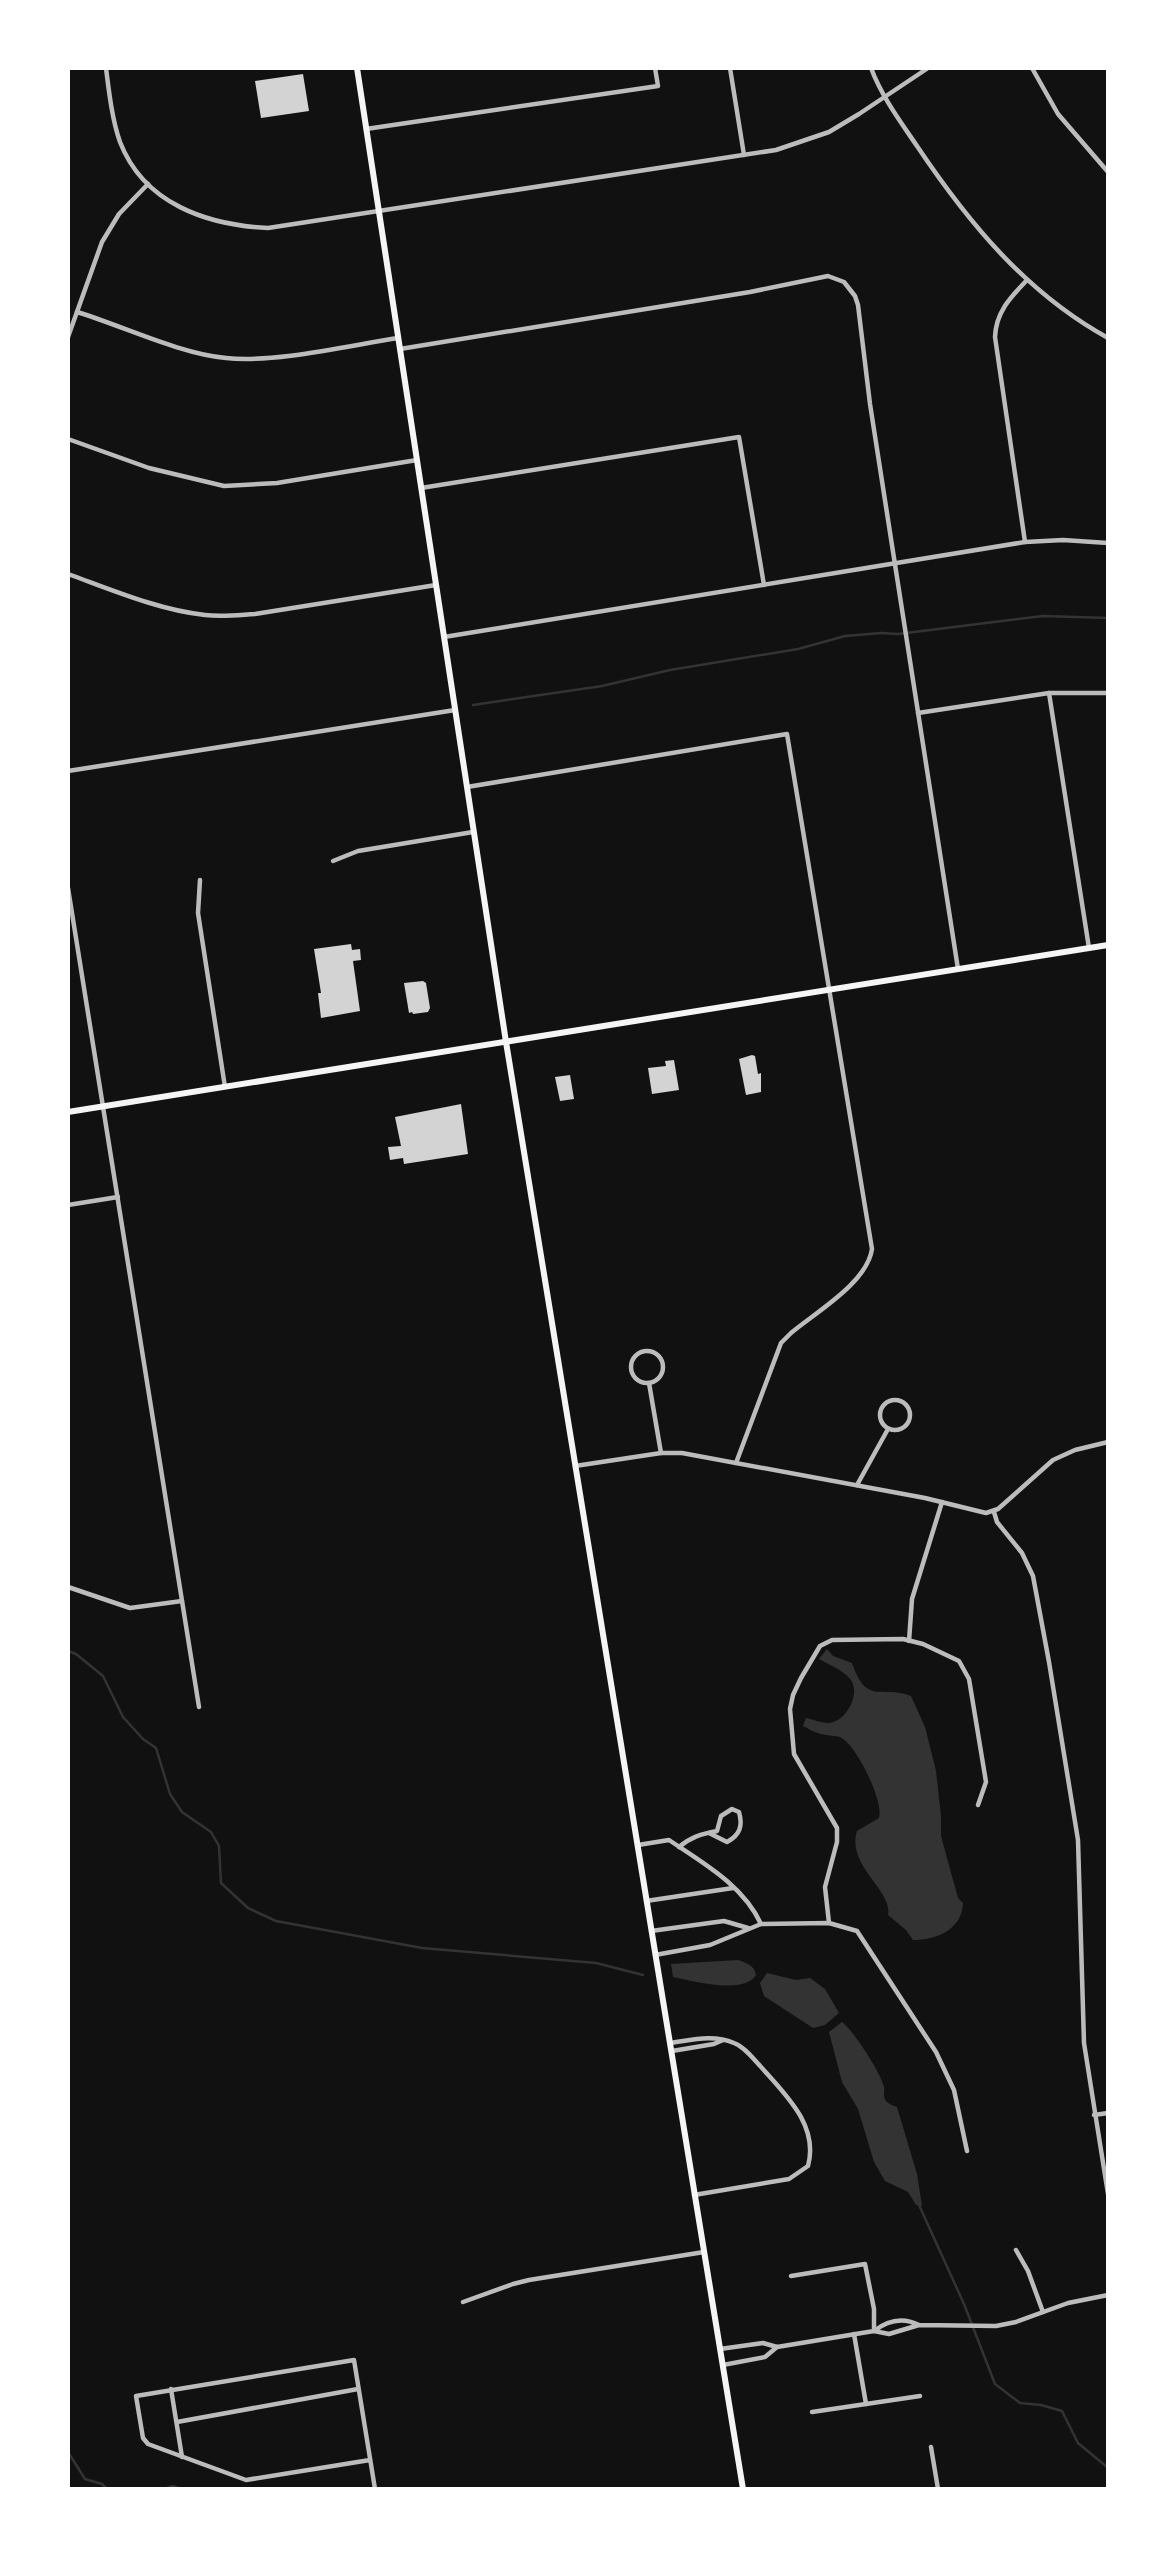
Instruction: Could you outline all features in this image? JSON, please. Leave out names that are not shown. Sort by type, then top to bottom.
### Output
[{"type":"main road","points":[[357,68],[506,1042],[743,2489]]},
{"type":"main road","points":[[68,1112],[1108,944]]},
{"type":"street","points":[[106,68],[119,139],[134,168],[148,184],[173,204],[193,214],[253,227],[287,226],[776,150],[829,132],[928,68]]},
{"type":"street","points":[[366,130],[657,86],[654,68]]},
{"type":"street","points":[[730,68],[744,155]]},
{"type":"street","points":[[871,68],[884,97],[951,197],[995,249],[1027,280],[1062,308],[1108,338]]},
{"type":"street","points":[[1032,68],[1058,114],[1108,172]]},
{"type":"street","points":[[68,337],[102,242],[119,214],[148,184]]},
{"type":"street","points":[[400,349],[750,292],[828,276],[844,282],[859,305],[870,404],[958,969]]},
{"type":"street","points":[[1025,542],[995,327],[1002,309],[1027,280]]},
{"type":"street","points":[[76,312],[201,354],[228,359],[271,357],[398,338]]},
{"type":"street","points":[[421,488],[739,437],[764,585]]},
{"type":"street","points":[[68,439],[160,472],[224,486],[278,483],[417,460]]},
{"type":"street","points":[[444,637],[1025,542],[1063,540],[1108,543]]},
{"type":"street","points":[[68,574],[171,608],[226,616],[255,614],[436,585]]},
{"type":"street","points":[[918,713],[1049,693],[1108,693]]},
{"type":"street","points":[[1049,693],[1089,948]]},
{"type":"street","points":[[68,771],[455,710]]},
{"type":"street","points":[[467,787],[787,734],[872,1243],[871,1256],[859,1278],[781,1343],[736,1463]]},
{"type":"street","points":[[333,861],[358,851],[473,832]]},
{"type":"street","points":[[200,880],[198,913],[225,1087]]},
{"type":"street","points":[[68,888],[199,1707]]},
{"type":"street","points":[[68,1205],[118,1197]]},
{"type":"street","points":[[644,1352],[658,1356],[663,1367],[660,1376],[649,1383],[640,1381],[632,1372],[633,1359],[644,1352]]},
{"type":"street","points":[[649,1383],[661,1453]]},
{"type":"street","points":[[888,1401],[900,1401],[908,1407],[909,1420],[901,1429],[888,1429],[880,1420],[881,1408],[888,1401]]},
{"type":"street","points":[[858,1485],[888,1429]]},
{"type":"street","points":[[575,1467],[661,1453],[682,1453],[858,1485],[980,1512],[994,1512],[1053,1460],[1075,1450],[1108,1442]]},
{"type":"street","points":[[909,1641],[912,1599],[942,1502]]},
{"type":"street","points":[[994,1512],[997,1522],[1022,1553],[1033,1576],[1074,1811],[1080,1870],[1084,2043],[1108,2194]]},
{"type":"street","points":[[68,1587],[130,1608],[183,1601]]},
{"type":"street","points":[[829,1923],[825,1887],[837,1842],[836,1828],[794,1754],[790,1709],[793,1695],[820,1646],[832,1640],[909,1641],[949,1655],[965,1669],[986,1782],[978,1805]]},
{"type":"street","points":[[679,1847],[693,1836],[717,1831],[721,1816],[732,1809],[740,1812],[740,1830],[734,1838],[727,1842],[709,1833]]},
{"type":"street","points":[[637,1845],[669,1840],[725,1878],[754,1909],[761,1924]]},
{"type":"street","points":[[646,1901],[734,1888]]},
{"type":"street","points":[[651,1931],[724,1921],[749,1928]]},
{"type":"street","points":[[655,1955],[710,1945],[761,1924],[829,1923],[857,1931],[936,2052],[954,2090],[967,2151]]},
{"type":"street","points":[[670,2047],[713,2037],[740,2046],[794,2104],[804,2120],[810,2159],[808,2166],[789,2179],[694,2195]]},
{"type":"street","points":[[703,2039],[704,2046]]},
{"type":"street","points":[[670,2047],[704,2046],[723,2040]]},
{"type":"street","points":[[1094,2115],[1108,2113]]},
{"type":"street","points":[[1016,2250],[1028,2271],[1043,2312]]},
{"type":"street","points":[[464,2302],[521,2282],[704,2252]]},
{"type":"street","points":[[790,2276],[865,2264],[874,2309],[874,2331]]},
{"type":"street","points":[[720,2350],[763,2343],[777,2347],[874,2331],[889,2334],[919,2325],[996,2326],[1068,2303],[1108,2295]]},
{"type":"street","points":[[874,2331],[885,2322],[908,2319],[919,2325]]},
{"type":"street","points":[[854,2334],[866,2404]]},
{"type":"street","points":[[723,2365],[765,2357],[777,2347]]},
{"type":"street","points":[[370,2460],[246,2480],[148,2444],[143,2438],[136,2396],[354,2360],[375,2489]]},
{"type":"street","points":[[171,2389],[182,2457]]},
{"type":"street","points":[[177,2422],[359,2389]]},
{"type":"street","points":[[812,2412],[920,2396]]},
{"type":"street","points":[[931,2447],[938,2489]]},
{"type":"shaded area","points":[[827,1649],[833,1656],[852,1663],[863,1685],[869,1690],[911,1696],[925,1727],[936,1771],[941,1836],[958,1898],[963,1903],[962,1912],[953,1927],[939,1935],[913,1940],[906,1930],[888,1915],[884,1896],[863,1866],[855,1844],[857,1831],[879,1818],[873,1787],[861,1761],[846,1742],[840,1737],[814,1732],[803,1726],[806,1718],[825,1723],[834,1722],[845,1713],[853,1700],[854,1686],[851,1680],[819,1659]]},
{"type":"shaded area","points":[[738,1960],[747,1963],[755,1972],[756,1975],[750,1981],[718,1985],[673,1977],[671,1964]]},
{"type":"shaded area","points":[[767,1973],[796,1980],[810,1978],[825,1989],[839,2013],[825,2025],[813,2028],[764,1996],[760,1983]]},
{"type":"shaded area","points":[[842,2022],[859,2042],[878,2072],[884,2087],[885,2100],[897,2107],[917,2174],[922,2206],[916,2205],[908,2192],[885,2181],[874,2162],[858,2109],[842,2082],[829,2032]]},
{"type":"building","points":[[303,74],[309,111],[261,118],[255,81]]},
{"type":"building","points":[[351,944],[352,950],[360,949],[361,960],[353,961],[360,1011],[321,1018],[318,993],[321,993],[314,949]]},
{"type":"building","points":[[404,983],[426,983],[430,1008],[428,1012],[409,1013]]},
{"type":"building","points":[[755,1056],[758,1074],[761,1073],[761,1092],[746,1095],[739,1059]]},
{"type":"building","points":[[674,1060],[679,1090],[652,1094],[648,1068],[666,1066],[665,1061]]},
{"type":"building","points":[[570,1075],[574,1099],[560,1101],[555,1077]]},
{"type":"building","points":[[461,1104],[468,1154],[404,1164],[403,1158],[390,1160],[388,1147],[401,1146],[395,1117]]},
{"type":"waterway","points":[[473,705],[602,686],[670,670],[798,649],[845,636],[898,634],[1043,616],[1108,618]]},
{"type":"waterway","points":[[68,1651],[76,1654],[103,1676],[123,1717],[143,1739],[156,1748],[170,1794],[182,1812],[211,1832],[219,1846],[221,1883],[248,1908],[276,1921],[422,1948],[596,1963],[643,1975]]},
{"type":"waterway","points":[[919,2205],[964,2304],[995,2384],[1020,2403],[1062,2411],[1078,2443],[1107,2467],[1108,2482]]},
{"type":"waterway","points":[[68,2452],[85,2479],[102,2484],[107,2489]]},
{"type":"waterway","points":[[164,2489],[173,2486],[180,2489]]}]
